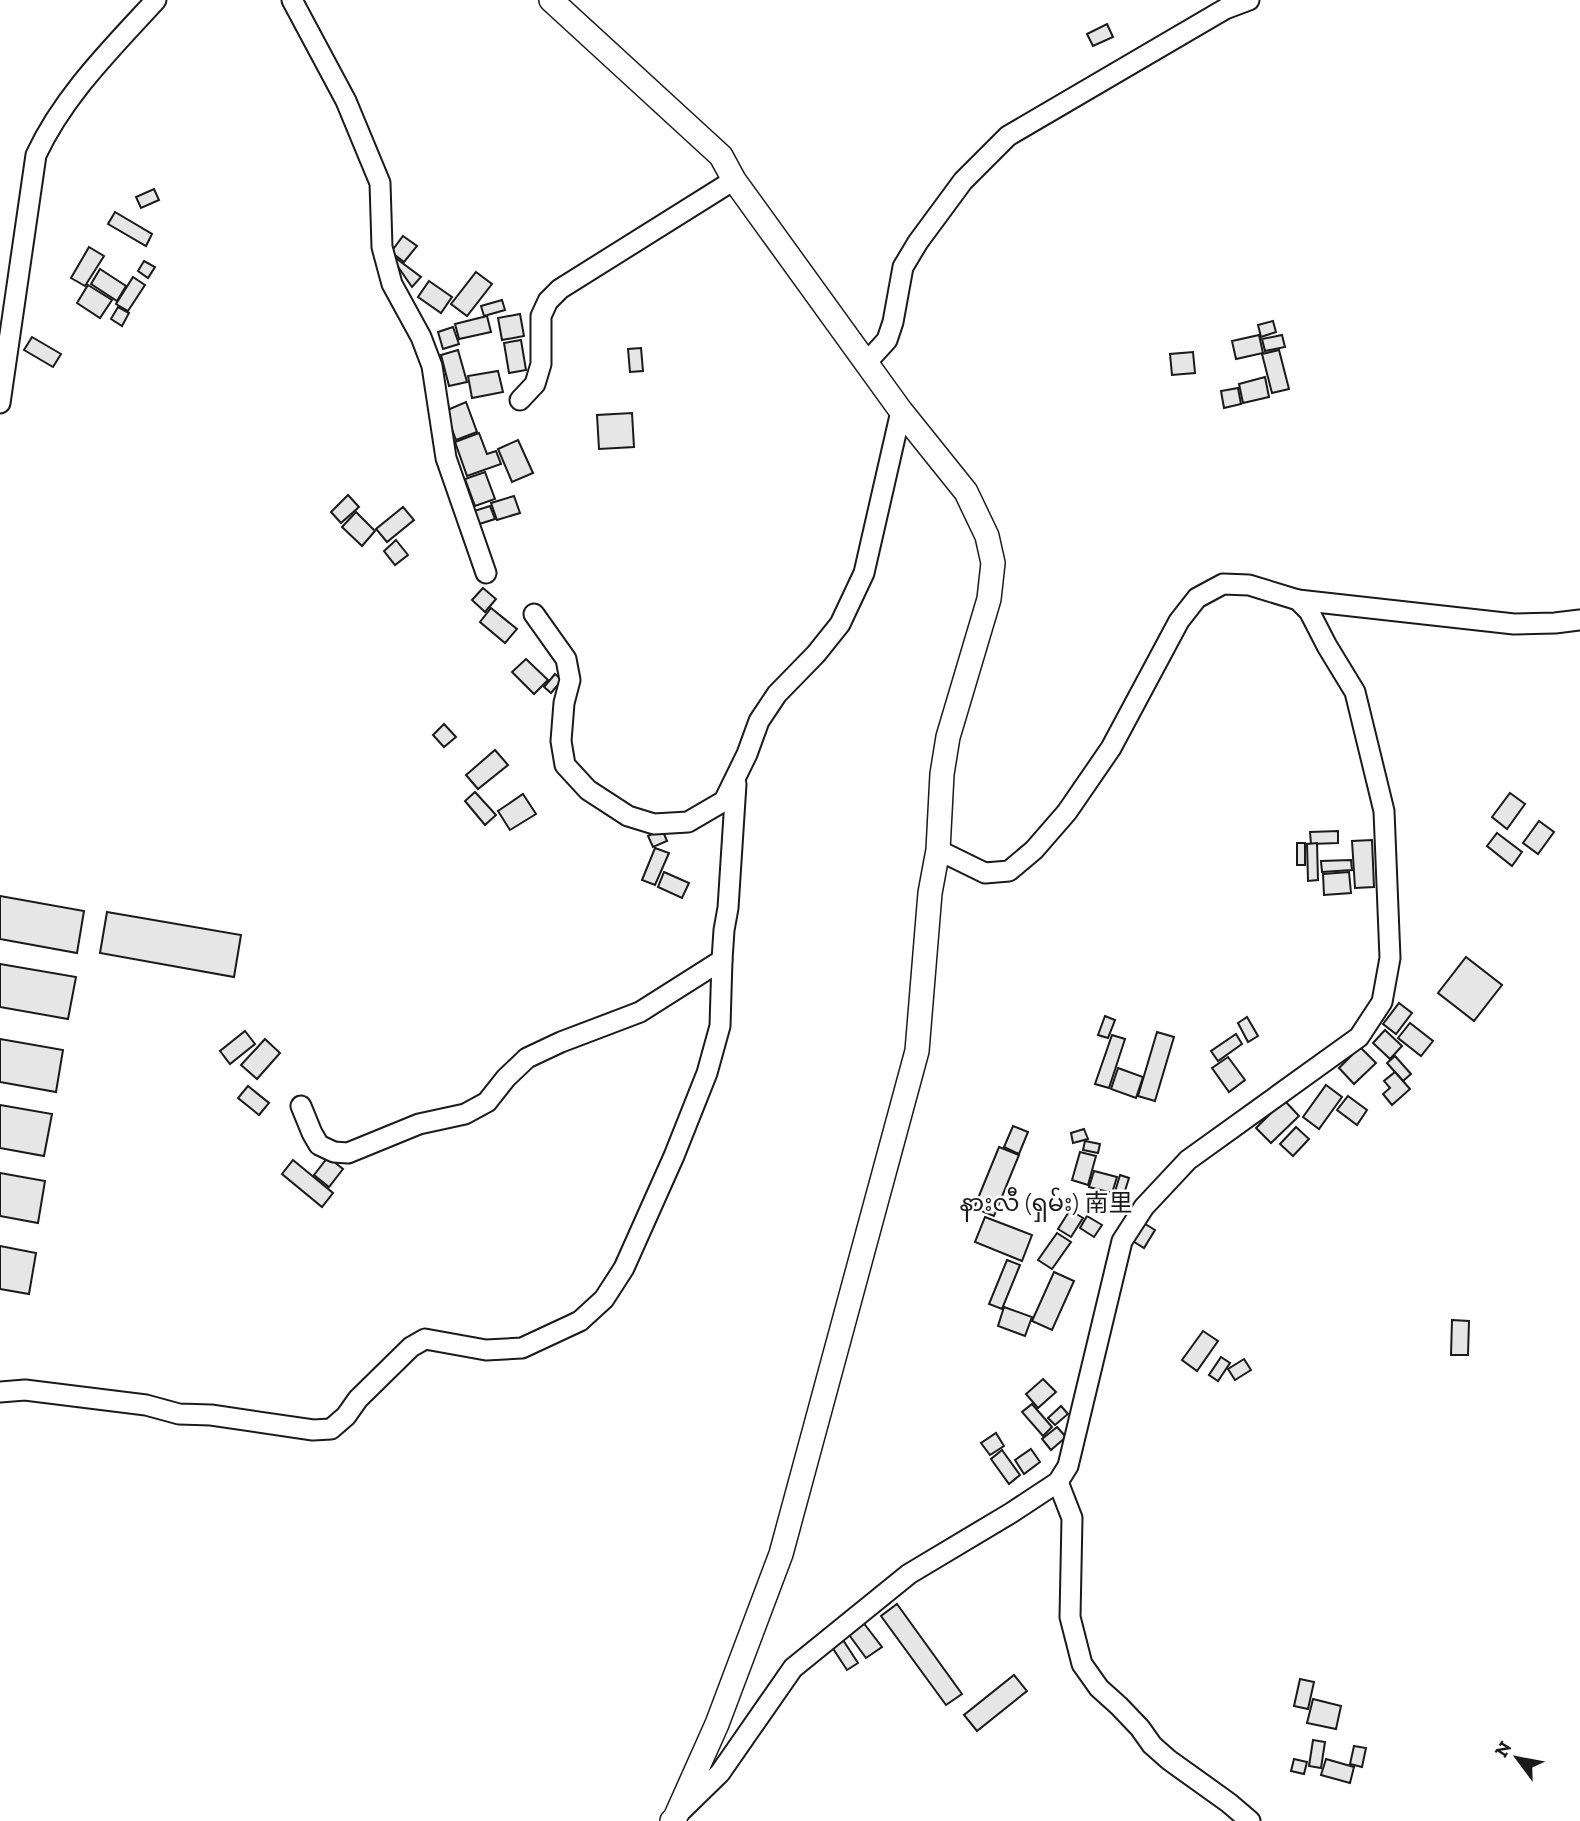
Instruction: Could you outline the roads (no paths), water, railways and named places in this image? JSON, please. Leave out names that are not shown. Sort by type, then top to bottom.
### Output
[{"type":"main road","points":[[551,0],[721,156],[734,180],[866,363],[966,492],[987,536],[993,563],[989,599],[948,737],[942,774],[938,850],[930,894],[917,1051],[784,1541],[717,1724],[673,1820]]},
{"type":"street","points":[[0,403],[36,155],[47,131],[85,78],[156,0]]},
{"type":"street","points":[[292,0],[346,101],[380,183],[382,247],[392,284],[421,337],[432,366],[446,458],[486,573]]},
{"type":"street","points":[[866,363],[887,340],[903,267],[918,242],[963,181],[1008,136],[1224,5],[1249,0]]},
{"type":"street","points":[[520,400],[536,384],[541,364],[541,316],[548,302],[560,289],[734,180]]},
{"type":"street","points":[[534,614],[566,659],[570,680],[564,703],[561,741],[565,765],[588,790],[628,816],[654,824],[688,822],[724,801],[747,754],[759,721],[777,694],[816,654],[840,624],[864,573],[901,411]]},
{"type":"street","points":[[938,850],[985,873],[1009,871],[1034,850],[1068,812],[1111,748],[1179,621],[1197,598],[1223,584],[1249,585],[1298,600],[1514,624],[1580,620]]},
{"type":"street","points":[[673,1820],[720,1773],[793,1668],[909,1574],[1058,1482],[1068,1466],[1122,1241],[1144,1208],[1188,1160],[1359,1037],[1382,1002],[1390,958],[1384,811],[1355,692],[1309,611],[1298,600]]},
{"type":"street","points":[[0,1392],[24,1390],[146,1405],[179,1414],[211,1415],[313,1430],[331,1429],[411,1346],[425,1339],[486,1350],[522,1348],[580,1321],[604,1298],[624,1268],[674,1156],[702,1085],[720,1026],[722,960],[736,779]]},
{"type":"street","points":[[301,1106],[319,1145],[334,1153],[348,1153],[419,1124],[466,1114],[487,1102],[527,1058],[640,1012],[722,960]]},
{"type":"street","points":[[1058,1482],[1072,1518],[1070,1617],[1082,1664],[1099,1688],[1152,1745],[1250,1821]]},
{"type":"district","name":"နားလီ (ရှမ်း) 南里","points":[[1046,1202]]}]
